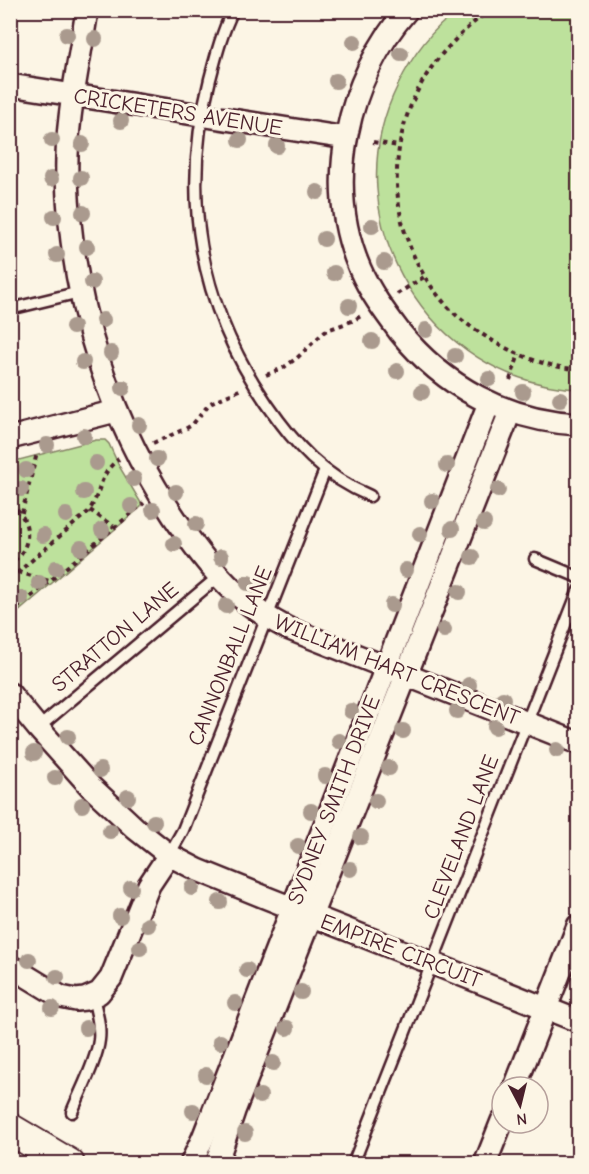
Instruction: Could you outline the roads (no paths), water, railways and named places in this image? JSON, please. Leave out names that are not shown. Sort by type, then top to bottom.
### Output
[{"type":"street","name":"WILLIAM HART CRESCENT","points":[[87,10],[68,143],[67,174],[69,212],[80,292],[91,337],[116,411],[161,499],[218,577],[240,598],[267,618],[287,628],[579,743]]},
{"type":"street","points":[[407,10],[378,48],[368,68],[351,115],[346,138],[344,181],[346,216],[356,259],[383,311],[421,355],[447,378],[489,403],[510,412],[545,420],[579,424]]},
{"type":"street","name":"CRICKETERS AVENUE","points":[[10,85],[346,138]]},
{"type":"street","name":"SYDNEY SMITH DRIVE","points":[[191,1164],[489,403]]},
{"type":"street","points":[[10,438],[116,411]]},
{"type":"street","name":"SYDNEY SMITH DRIVE","points":[[216,1164],[234,1111],[313,916],[510,412]]},
{"type":"street","name":"EMPIRE CIRCUIT","points":[[10,694],[38,728],[107,802],[168,855],[198,870],[292,908],[579,1021]]},
{"type":"street","points":[[10,966],[61,997],[76,1000],[93,997],[108,984],[149,885],[168,855]]},
{"type":"street","points":[[520,1075],[579,926]]},
{"type":"street","points":[[10,1129],[69,1164]]},
{"type":"street","points":[[485,1164],[496,1135]]},
{"type":"street","points":[[10,1152],[29,1164]]},
{"type":"lane","points":[[233,10],[217,52],[201,115],[197,152],[197,207],[204,265],[222,324],[252,382],[275,416],[301,447],[325,470],[342,483],[370,496]]},
{"type":"lane","points":[[10,309],[80,292]]},
{"type":"lane","name":"CANNONBALL LANE","points":[[168,855],[183,831],[325,470]]},
{"type":"lane","points":[[535,559],[579,578]]},
{"type":"lane","name":"STRATTON LANE","points":[[38,728],[218,577]]},
{"type":"lane","name":"CLEVELAND LANE","points":[[353,1164],[579,592]]},
{"type":"lane","points":[[72,1112],[96,1053],[99,1039],[98,1015],[93,997]]}]
